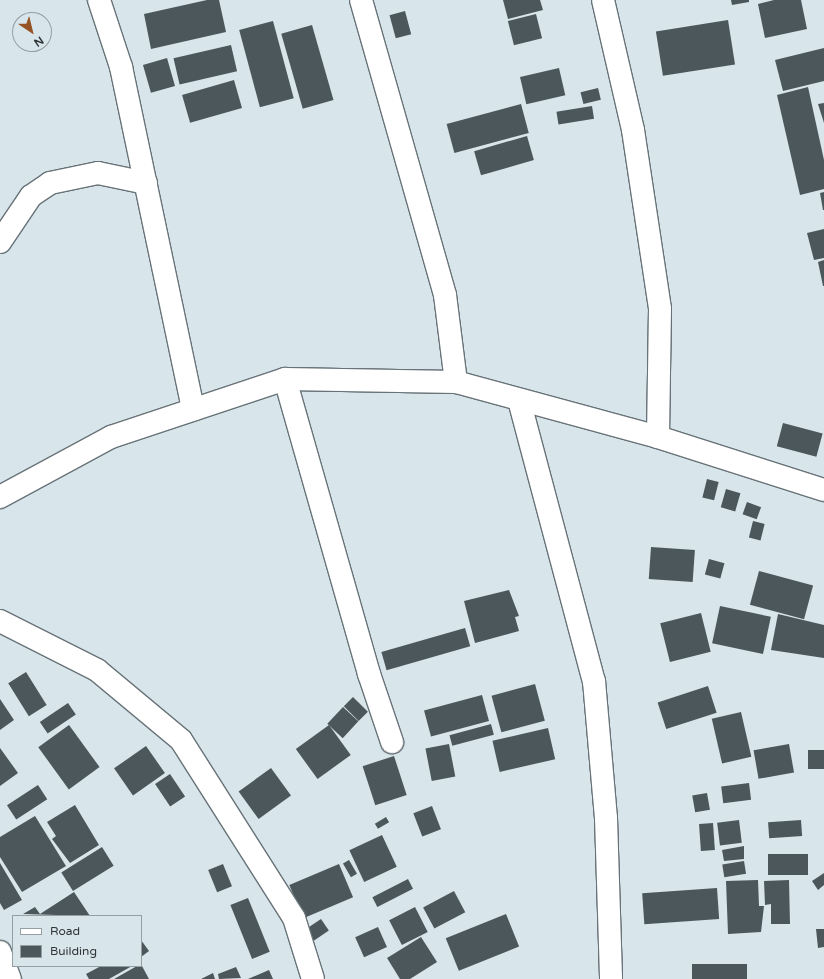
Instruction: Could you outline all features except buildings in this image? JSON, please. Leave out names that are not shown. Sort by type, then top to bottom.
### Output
[{"type":"street","points":[[99,0],[121,67],[193,410]]},
{"type":"street","points":[[361,0],[445,295],[456,382]]},
{"type":"street","points":[[603,0],[633,130],[660,309],[658,437]]},
{"type":"street","points":[[0,242],[31,196],[50,183],[98,174],[146,183]]},
{"type":"street","points":[[285,379],[369,674],[392,742]]},
{"type":"street","points":[[0,497],[111,437],[285,379],[456,382],[658,437],[824,490]]},
{"type":"street","points":[[519,400],[594,681],[606,818],[611,979]]},
{"type":"street","points":[[0,621],[97,670],[181,740],[294,918],[313,979]]},
{"type":"street","points":[[0,952],[10,979]]}]
